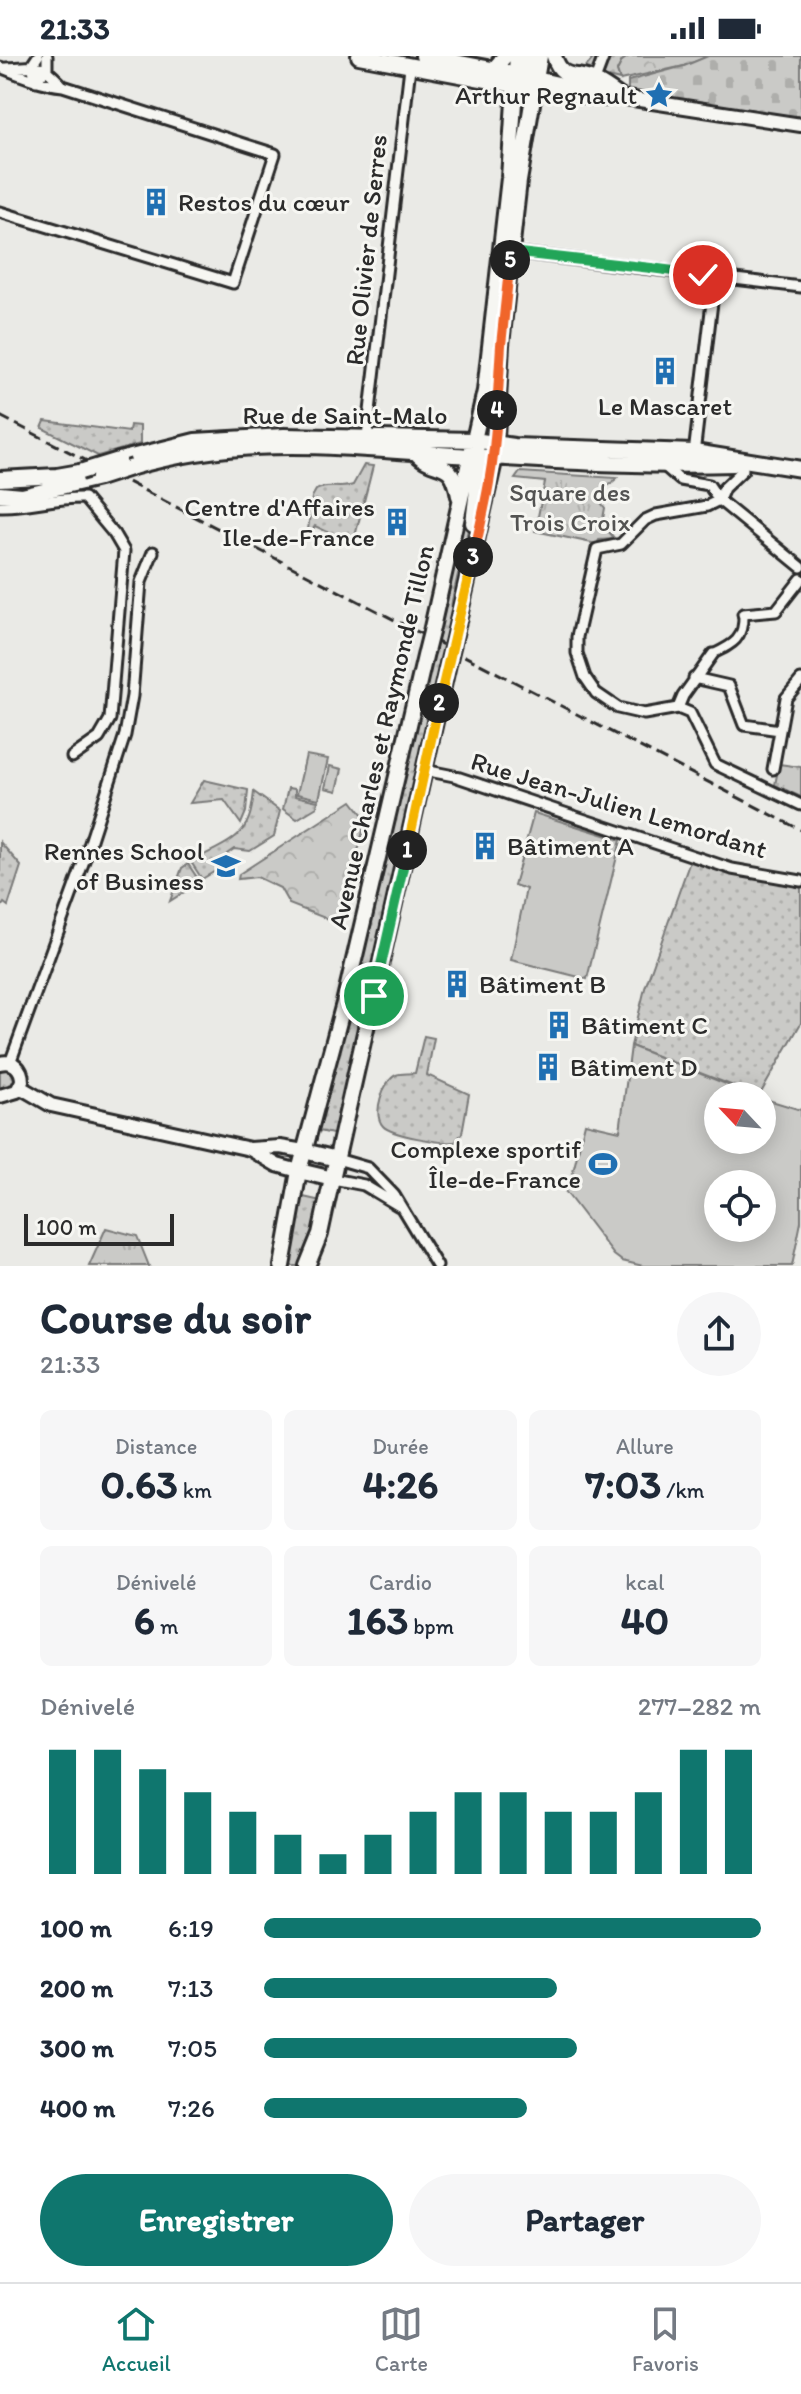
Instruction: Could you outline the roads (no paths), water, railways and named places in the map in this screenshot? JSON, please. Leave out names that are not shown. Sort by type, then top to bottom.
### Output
[{"type":"main road","points":[[359,56],[410,67],[525,82]]},
{"type":"main road","points":[[423,56],[493,70],[525,82]]},
{"type":"main road","points":[[493,70],[505,56]]},
{"type":"main road","points":[[488,445],[519,181],[525,82],[517,56]]},
{"type":"main road","points":[[488,445],[488,362],[509,178],[529,56]]},
{"type":"main road","points":[[525,82],[540,56]]},
{"type":"main road","points":[[554,56],[564,74],[595,80],[620,97]]},
{"type":"main road","name":"Rue de Saint-Malo","points":[[244,442],[367,437],[743,461],[801,469]]},
{"type":"main road","name":"Rue de Saint-Malo","points":[[0,494],[22,496],[99,478],[173,445],[208,439],[474,456],[488,445],[662,464],[694,459]]},
{"type":"main road","name":"Avenue Charles et Raymonde Tillon","points":[[282,1266],[299,1171],[344,1003],[460,499],[474,456],[488,445]]},
{"type":"main road","name":"Avenue Charles et Raymonde Tillon","points":[[307,1266],[320,1234],[333,1179],[471,569],[488,445]]},
{"type":"main road","name":"Rue de Saint-Malo","points":[[414,452],[424,461],[441,465],[449,472],[460,499]]},
{"type":"main road","name":"Avenue Charles et Raymonde Tillon","points":[[471,569],[472,528],[479,480],[474,456]]},
{"type":"main road","name":"Rue de Saint-Malo","points":[[0,479],[57,476],[126,464]]},
{"type":"main road","points":[[304,1151],[337,1159]]},
{"type":"main road","points":[[299,1171],[333,1179]]},
{"type":"street","points":[[36,81],[47,68],[47,56]]},
{"type":"street","points":[[595,80],[604,56]]},
{"type":"street","points":[[31,63],[36,81]]},
{"type":"street","points":[[2,68],[31,63],[47,68],[63,86]]},
{"type":"street","name":"Rue Olivier de Serres","points":[[367,437],[410,67]]},
{"type":"street","points":[[0,212],[233,283],[275,154],[2,68]]},
{"type":"street","points":[[525,82],[801,125]]},
{"type":"street","points":[[511,252],[801,287]]},
{"type":"street","points":[[694,459],[715,277]]},
{"type":"street","points":[[743,461],[743,470],[724,488],[719,500],[707,506],[656,515],[645,520],[621,544],[597,549],[577,637],[577,653],[585,677],[596,693],[618,708],[644,714],[678,708],[690,713],[715,764],[801,805]]},
{"type":"street","points":[[662,464],[680,480],[709,485],[719,500],[801,567]]},
{"type":"street","points":[[84,498],[87,487],[99,478]]},
{"type":"street","points":[[0,506],[84,498]]},
{"type":"street","points":[[72,757],[99,738],[110,719],[124,551],[84,498]]},
{"type":"street","points":[[0,1095],[12,1094],[20,1087],[20,1070],[5,1063],[85,858],[125,735],[132,696],[141,582],[153,552]]},
{"type":"street","points":[[678,708],[694,678],[713,654],[737,640],[744,628],[743,614],[776,611],[801,579]]},
{"type":"street","points":[[694,678],[729,686],[744,725],[780,730]]},
{"type":"street","points":[[773,769],[786,698],[801,680]]},
{"type":"street","name":"Rue Jean-Julien Lemordant","points":[[424,770],[454,776],[732,869],[801,881]]},
{"type":"street","points":[[20,1087],[51,1105],[250,1149],[280,1147],[304,1151]]},
{"type":"street","points":[[250,1149],[277,1165],[299,1171]]},
{"type":"street","points":[[337,1159],[368,1168],[394,1195],[437,1266]]},
{"type":"street","points":[[333,1179],[364,1185],[402,1208]]},
{"type":"railway","points":[[0,416],[801,830]]},
{"type":"place","name":"Arthur Regnault","points":[[659,95]]},
{"type":"place","name":"Restos du cœur","points":[[156,202]]},
{"type":"place","name":"Le Mascaret","points":[[665,371]]},
{"type":"place","name":"Centre d'Affaires Ile-de-France","points":[[397,522]]},
{"type":"place","name":"Bâtiment A","points":[[485,846]]},
{"type":"place","name":"Rennes School of Business","points":[[226,866]]},
{"type":"place","name":"Bâtiment B","points":[[457,984]]},
{"type":"place","name":"Bâtiment C","points":[[559,1025]]},
{"type":"place","name":"Bâtiment D","points":[[548,1067]]},
{"type":"place","name":"Complexe sportif Île-de-France","points":[[603,1164]]},
{"type":"park label","name":"Square des Trois Croix","points":[[570,507]]}]
